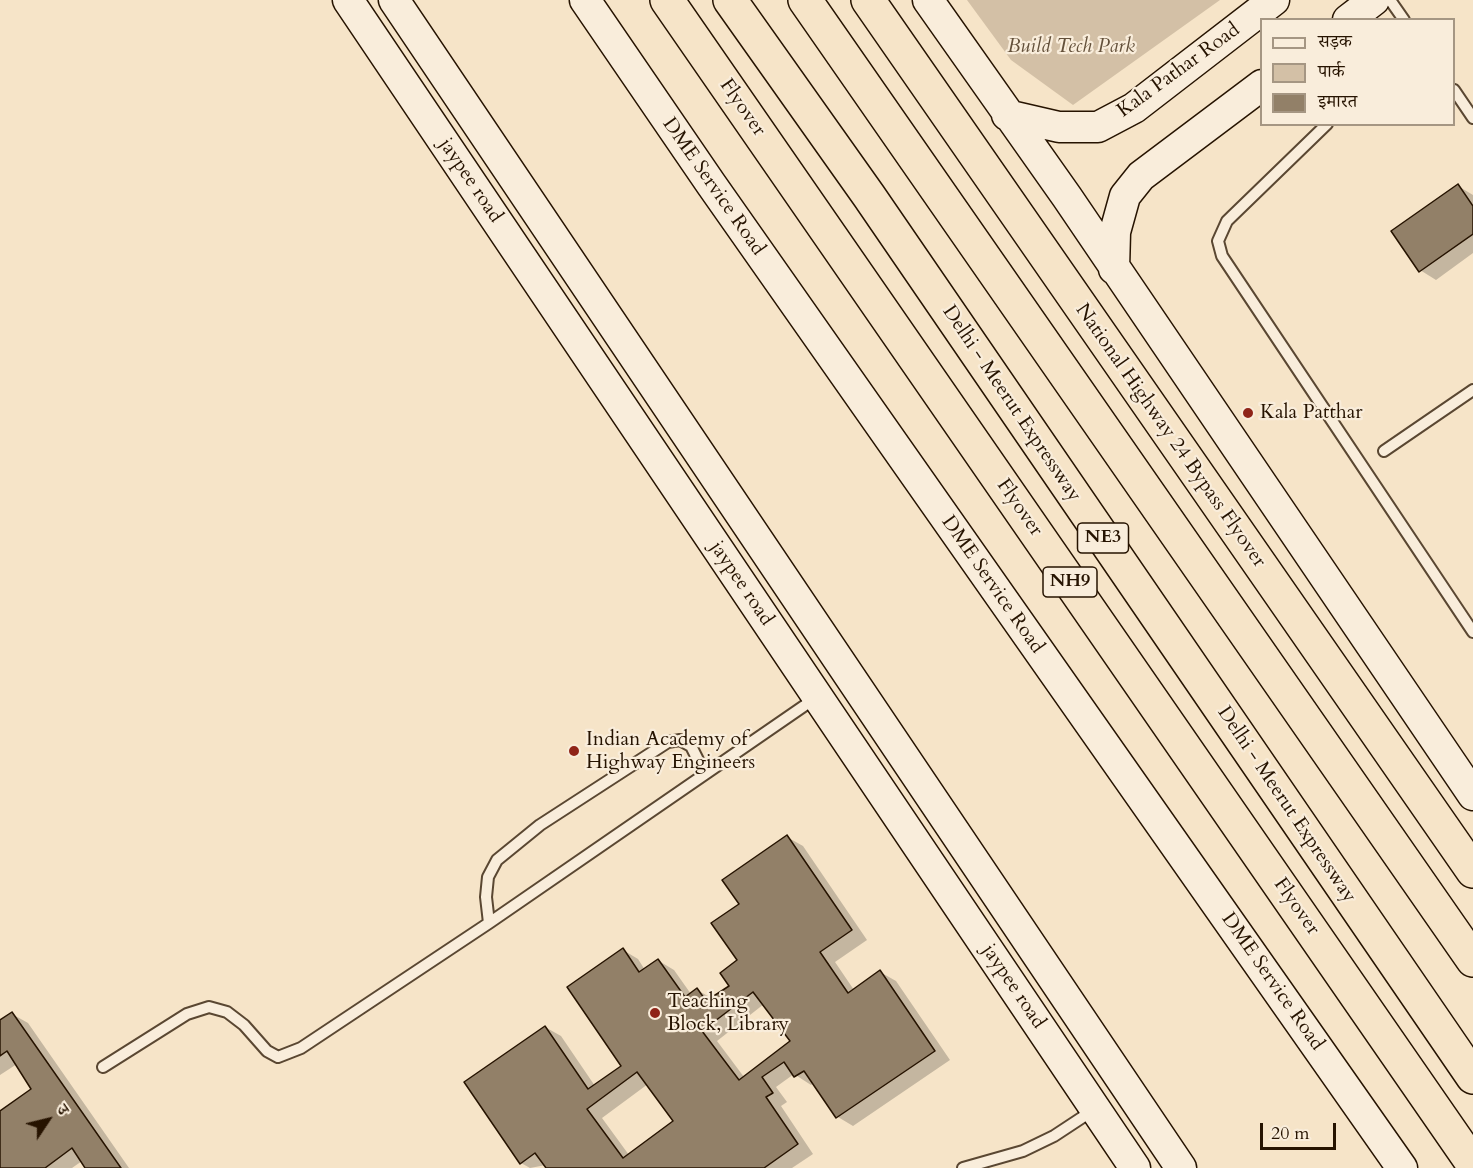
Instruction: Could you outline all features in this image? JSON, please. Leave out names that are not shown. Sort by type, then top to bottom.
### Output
[{"type":"highway","name":"Flyover","points":[[667,0],[1473,1164]]},
{"type":"highway","name":"Delhi - Meerut Expressway","points":[[730,0],[869,196],[1473,1077]]},
{"type":"highway","points":[[806,0],[1473,960]]},
{"type":"highway","name":"National Highway 24 Bypass Flyover","points":[[868,0],[1473,871]]},
{"type":"street","name":"jaypee road","points":[[348,0],[1135,1168]]},
{"type":"street","points":[[394,0],[1181,1168]]},
{"type":"street","name":"DME Service Road","points":[[585,0],[711,184],[1402,1168]]},
{"type":"street","points":[[928,0],[1066,197],[1473,795]]},
{"type":"street","name":"Kala Pathar Road","points":[[1007,115],[1059,127],[1098,126],[1134,108],[1274,0]]},
{"type":"street","points":[[1114,269],[1115,232],[1125,196],[1136,183],[1260,87]]},
{"type":"street","points":[[917,846],[949,824]]},
{"type":"lane","points":[[1369,6],[1399,18]]},
{"type":"lane","points":[[1455,91],[1473,118]]},
{"type":"lane","points":[[1325,126],[1227,221],[1218,241],[1222,256],[1473,632]]},
{"type":"lane","points":[[1384,451],[1473,390]]},
{"type":"lane","points":[[103,1067],[187,1014],[209,1007],[227,1012],[244,1025],[267,1051],[278,1057],[288,1054],[489,922],[817,697]]},
{"type":"lane","points":[[489,922],[486,897],[488,877],[496,860],[540,825],[668,742],[680,740],[692,746],[705,774]]},
{"type":"lane","points":[[963,1168],[1023,1151],[1054,1136],[1095,1109]]},
{"type":"green space","name":"Build Tech Park","points":[[967,0],[1220,0],[1073,105],[1011,60]]},
{"type":"building","points":[[1458,184],[1473,206],[1473,234],[1419,272],[1391,231]]},
{"type":"building","name":"Teaching Block, Library","points":[[787,835],[852,930],[820,952],[848,993],[880,970],[935,1051],[836,1118],[804,1071],[794,1077],[784,1062],[762,1077],[773,1093],[766,1097],[798,1144],[764,1168],[546,1168],[535,1153],[520,1164],[464,1082],[545,1026],[588,1089],[621,1066],[567,987],[623,948],[639,972],[658,959],[685,997],[697,988],[706,1001],[729,986],[720,973],[737,960],[711,923],[739,904],[722,880]],"holes":[[[753,992],[790,1041],[739,1080],[702,1031]],[[637,1072],[673,1121],[623,1158],[587,1109]]]},
{"type":"building","points":[[12,1012],[121,1168],[85,1168],[72,1148],[45,1168],[0,1168],[0,1111],[31,1089],[7,1051],[0,1056],[0,1020]]},
{"type":"place","name":"Kala Patthar","points":[[1248,413]]},
{"type":"place","name":"Indian Academy of Highway Engineers","points":[[574,751]]},
{"type":"place","name":"Teaching Block, Library","points":[[655,1013]]}]
